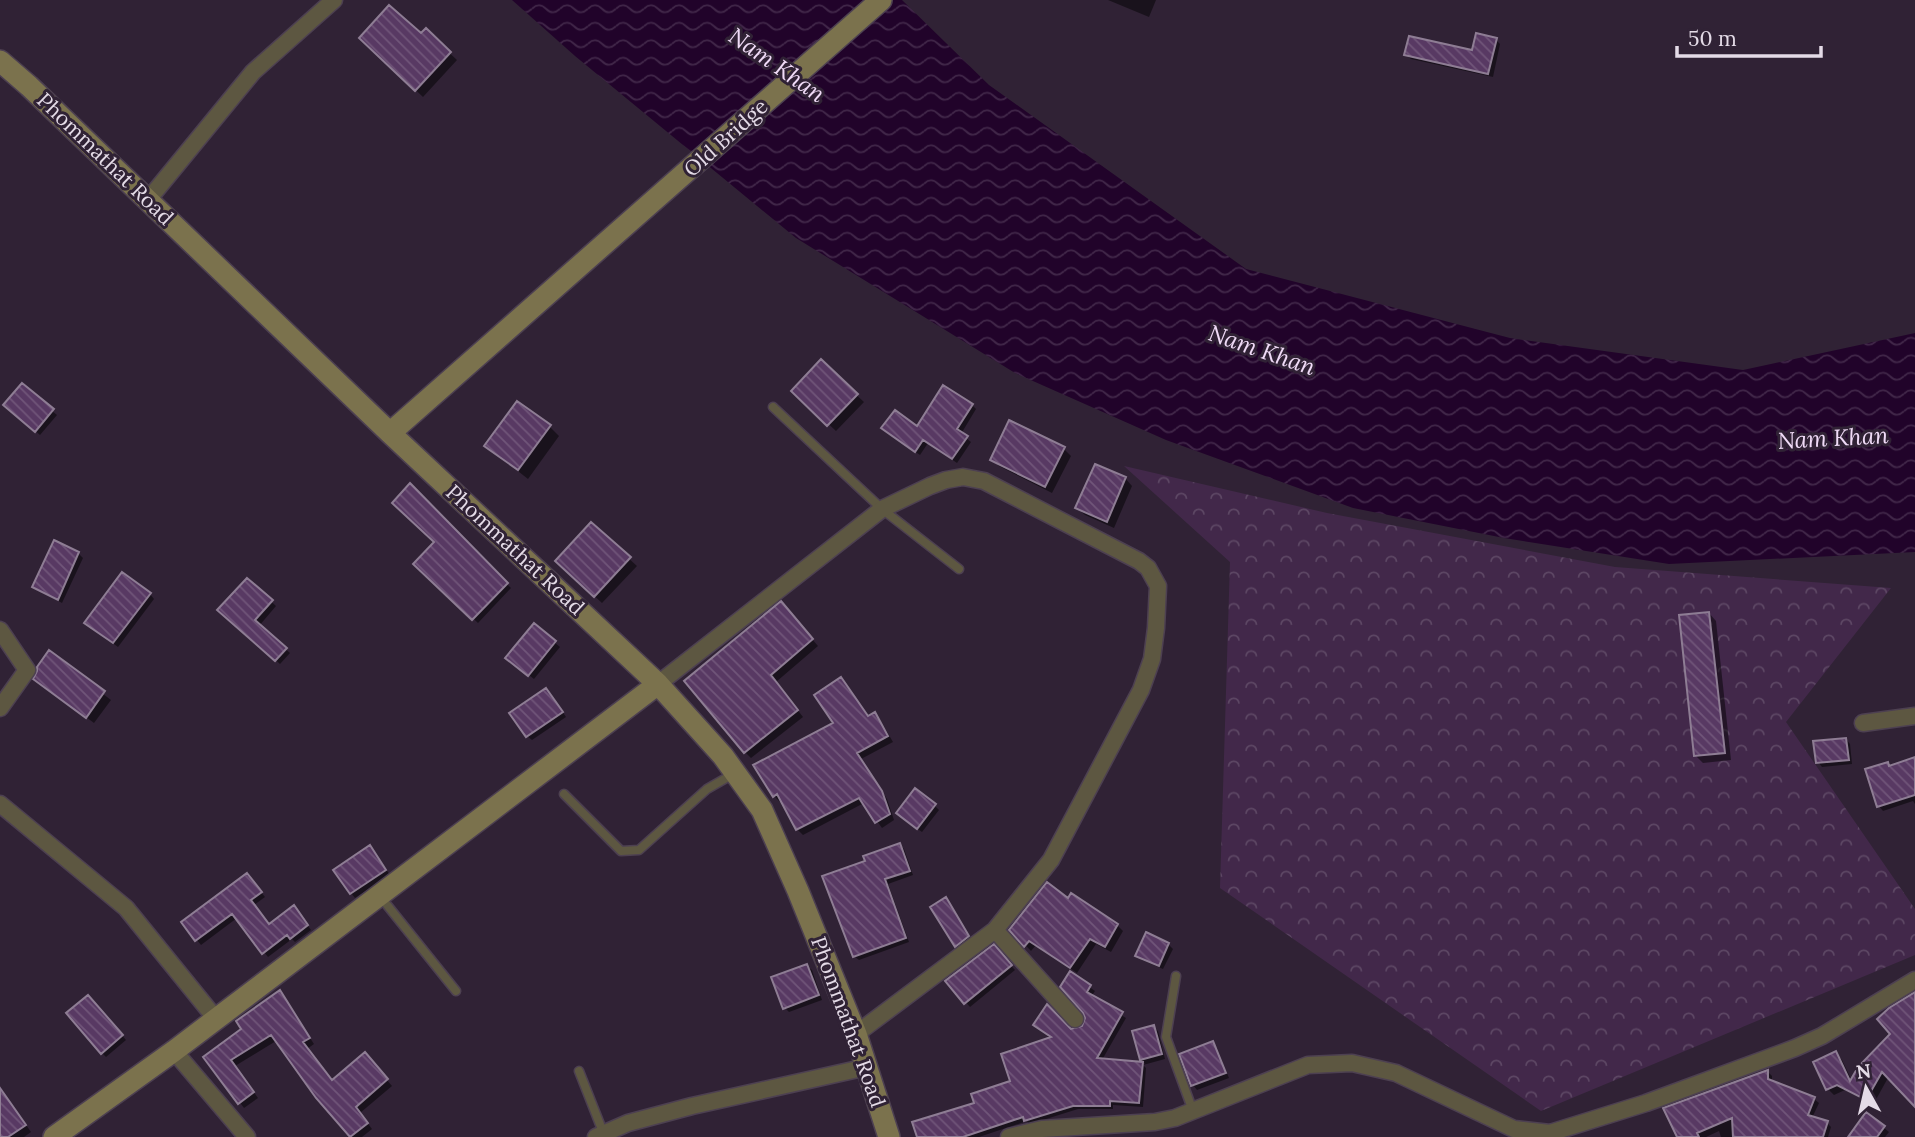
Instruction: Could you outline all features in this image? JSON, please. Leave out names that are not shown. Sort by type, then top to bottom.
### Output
[{"type":"street","points":[[148,200],[253,72],[334,0]]},
{"type":"street","name":"Old Bridge","points":[[390,433],[881,0]]},
{"type":"street","name":"Phommathat Road","points":[[0,61],[658,684],[723,756],[762,810],[798,891],[856,1034],[889,1137]]},
{"type":"street","points":[[54,1137],[174,1051],[658,684],[882,509],[946,480],[963,477],[984,481],[1148,568],[1158,586],[1152,659],[1141,690],[1051,860],[995,930],[856,1034]]},
{"type":"street","points":[[0,630],[27,670],[0,708]]},
{"type":"street","points":[[1863,723],[1915,716]]},
{"type":"street","points":[[0,804],[126,908],[216,1019]]},
{"type":"street","points":[[995,930],[1075,1019]]},
{"type":"street","points":[[1009,1137],[1042,1129],[1155,1122],[1193,1111],[1308,1065],[1352,1063],[1396,1073],[1514,1129],[1538,1133],[1564,1130],[1646,1103],[1822,1036],[1915,980]]},
{"type":"street","points":[[174,1051],[247,1137]]},
{"type":"street","points":[[600,1135],[867,1067]]},
{"type":"lane","points":[[773,407],[882,509],[959,569]]},
{"type":"lane","points":[[564,794],[621,851],[631,851],[639,850],[707,789],[735,773]]},
{"type":"lane","points":[[379,895],[456,991]]},
{"type":"lane","points":[[1176,976],[1166,1037],[1193,1111]]},
{"type":"lane","points":[[579,1070],[600,1135]]},
{"type":"green space","points":[[1124,466],[1327,513],[1615,567],[1891,588],[1786,722],[1915,909],[1915,955],[1541,1111],[1220,888],[1230,562]]},
{"type":"water","name":"Nam Khan","points":[[512,0],[902,0],[989,85],[1246,269],[1510,338],[1743,370],[1915,333],[1915,552],[1669,564],[1504,538],[1353,508],[1166,440],[1015,373],[796,238],[575,56]]},
{"type":"building","points":[[389,5],[421,33],[426,28],[451,52],[415,91],[359,38]]},
{"type":"building","points":[[1476,33],[1497,38],[1488,74],[1404,55],[1409,36],[1472,50]]},
{"type":"building","points":[[821,359],[858,394],[827,426],[791,391]]},
{"type":"building","points":[[22,383],[54,409],[35,432],[3,405]]},
{"type":"building","points":[[943,385],[973,404],[957,429],[968,436],[952,459],[923,440],[915,452],[881,428],[895,410],[917,426]]},
{"type":"building","points":[[517,401],[551,425],[518,470],[484,446]]},
{"type":"building","points":[[1009,420],[1065,447],[1045,487],[990,460]]},
{"type":"building","points":[[1095,464],[1126,477],[1107,522],[1075,508]]},
{"type":"building","points":[[410,483],[508,583],[472,620],[413,564],[434,542],[392,503]]},
{"type":"building","points":[[591,522],[631,557],[594,597],[555,561]]},
{"type":"building","points":[[54,540],[79,552],[58,600],[32,587]]},
{"type":"building","points":[[122,572],[151,593],[113,643],[84,623]]},
{"type":"building","points":[[247,578],[273,600],[255,620],[287,648],[275,661],[217,610]]},
{"type":"building","points":[[781,601],[813,639],[771,675],[798,710],[744,753],[684,681]]},
{"type":"building","points":[[1709,612],[1725,753],[1694,756],[1679,615]]},
{"type":"building","points":[[534,623],[556,641],[528,676],[505,658]]},
{"type":"building","points":[[49,650],[105,691],[86,718],[33,679],[37,667]]},
{"type":"building","points":[[841,677],[868,716],[875,712],[888,736],[857,753],[882,791],[890,814],[875,823],[859,798],[796,830],[777,794],[773,797],[753,765],[833,723],[814,695]]},
{"type":"building","points":[[546,688],[563,712],[526,737],[509,713]]},
{"type":"building","points":[[1846,738],[1849,760],[1816,763],[1813,741]]},
{"type":"building","points":[[1915,757],[1915,795],[1877,807],[1865,769],[1888,762],[1889,766]]},
{"type":"building","points":[[915,788],[936,804],[917,829],[896,813]]},
{"type":"building","points":[[900,843],[910,871],[885,879],[906,938],[853,957],[822,876],[865,861],[863,856]]},
{"type":"building","points":[[370,845],[386,870],[350,894],[333,870]]},
{"type":"building","points":[[247,873],[262,892],[251,900],[269,924],[294,905],[308,925],[290,939],[287,935],[262,954],[232,914],[195,941],[181,922]]},
{"type":"building","points":[[1047,882],[1068,898],[1071,893],[1118,924],[1105,947],[1090,939],[1070,968],[1029,941],[1024,947],[1009,930]]},
{"type":"building","points":[[946,897],[969,936],[955,947],[930,907]]},
{"type":"building","points":[[1146,932],[1169,943],[1159,966],[1135,956]]},
{"type":"building","points":[[994,944],[1012,965],[964,1004],[945,981]]},
{"type":"building","points":[[807,964],[819,995],[783,1009],[771,977]]},
{"type":"building","points":[[1070,971],[1091,985],[1087,992],[1123,1012],[1097,1058],[1143,1062],[1139,1103],[1110,1101],[1110,1106],[1073,1106],[1024,1121],[1023,1117],[963,1137],[917,1137],[912,1122],[974,1103],[971,1094],[1010,1081],[1001,1054],[1051,1037],[1033,1025],[1047,1004],[1071,1029],[1082,1026],[1085,1018],[1083,1013],[1060,987]]},
{"type":"building","points":[[280,990],[310,1038],[303,1042],[332,1080],[365,1052],[388,1079],[356,1107],[368,1123],[350,1137],[316,1098],[271,1035],[231,1060],[254,1092],[238,1104],[203,1057],[241,1029],[236,1021]]},
{"type":"building","points":[[1915,992],[1915,1107],[1882,1072],[1866,1100],[1837,1085],[1826,1090],[1813,1062],[1836,1051],[1850,1081],[1858,1067],[1890,1034],[1877,1019]]},
{"type":"building","points":[[88,995],[123,1035],[101,1054],[66,1013]]},
{"type":"building","points":[[1154,1025],[1162,1054],[1140,1060],[1132,1031]]},
{"type":"building","points":[[1213,1041],[1226,1073],[1191,1086],[1179,1054]]},
{"type":"building","points":[[1768,1070],[1768,1079],[1815,1097],[1808,1115],[1828,1121],[1823,1137],[1733,1137],[1732,1118],[1697,1133],[1699,1137],[1677,1137],[1663,1108]]},
{"type":"building","points":[[0,1088],[26,1125],[8,1137],[0,1137]]},
{"type":"building","points":[[1866,1112],[1885,1126],[1877,1137],[1848,1137]]}]
